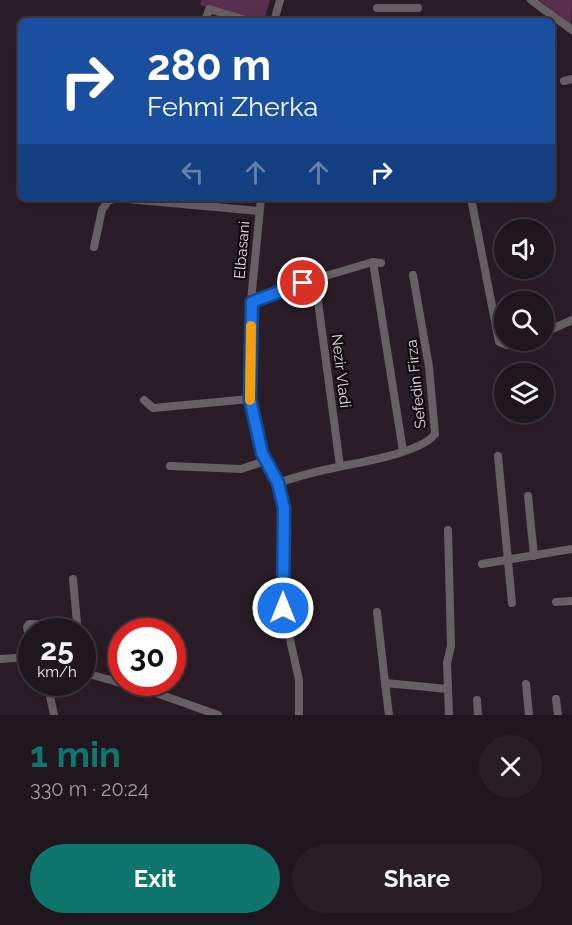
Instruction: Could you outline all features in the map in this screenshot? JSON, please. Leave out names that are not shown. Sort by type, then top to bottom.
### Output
[{"type":"street","points":[[275,18],[280,0]]},
{"type":"street","points":[[531,0],[572,30]]},
{"type":"street","points":[[377,8],[418,7]]},
{"type":"street","points":[[206,18],[209,9],[239,18]]},
{"type":"street","name":"Elbasani","points":[[94,247],[102,210],[108,201]]},
{"type":"street","name":"Elbasani","points":[[149,201],[259,211]]},
{"type":"street","name":"Elbasani","points":[[261,201],[252,302],[250,399],[265,461],[278,483],[284,508],[283,608],[299,680],[299,715]]},
{"type":"street","points":[[472,201],[494,316]]},
{"type":"street","points":[[252,302],[315,279],[377,262],[404,451]]},
{"type":"street","name":"Sefedin Firza","points":[[278,483],[340,466],[367,463],[432,439],[435,434],[429,367],[413,275]]},
{"type":"street","name":"Nezir Vladi","points":[[315,279],[340,466]]},
{"type":"street","points":[[554,328],[572,320]]},
{"type":"street","points":[[144,400],[153,408],[250,399]]},
{"type":"street","points":[[498,456],[512,603]]},
{"type":"street","points":[[170,466],[241,470],[265,461]]},
{"type":"street","points":[[528,496],[534,556]]},
{"type":"street","points":[[448,530],[451,646],[447,663],[449,715]]},
{"type":"street","points":[[482,564],[572,549]]},
{"type":"street","points":[[73,579],[77,618]]},
{"type":"street","points":[[556,602],[572,600]]},
{"type":"street","points":[[377,612],[389,715]]},
{"type":"street","points":[[0,659],[18,657]]},
{"type":"street","points":[[96,676],[156,693],[218,715]]},
{"type":"street","points":[[385,683],[448,689]]},
{"type":"street","points":[[526,684],[529,715]]},
{"type":"street","points":[[50,696],[54,715]]},
{"type":"street","points":[[556,699],[558,715]]},
{"type":"street","points":[[477,700],[478,715]]},
{"type":"shaded area","points":[[201,0],[270,0],[265,18],[244,18],[200,5]]},
{"type":"shaded area","points":[[539,0],[572,0],[571,25]]},
{"type":"slow traffic","points":[[250,400],[251,326]]},
{"type":"route","points":[[283,608],[284,508],[278,483],[262,453],[250,399],[252,302],[303,283]]}]
